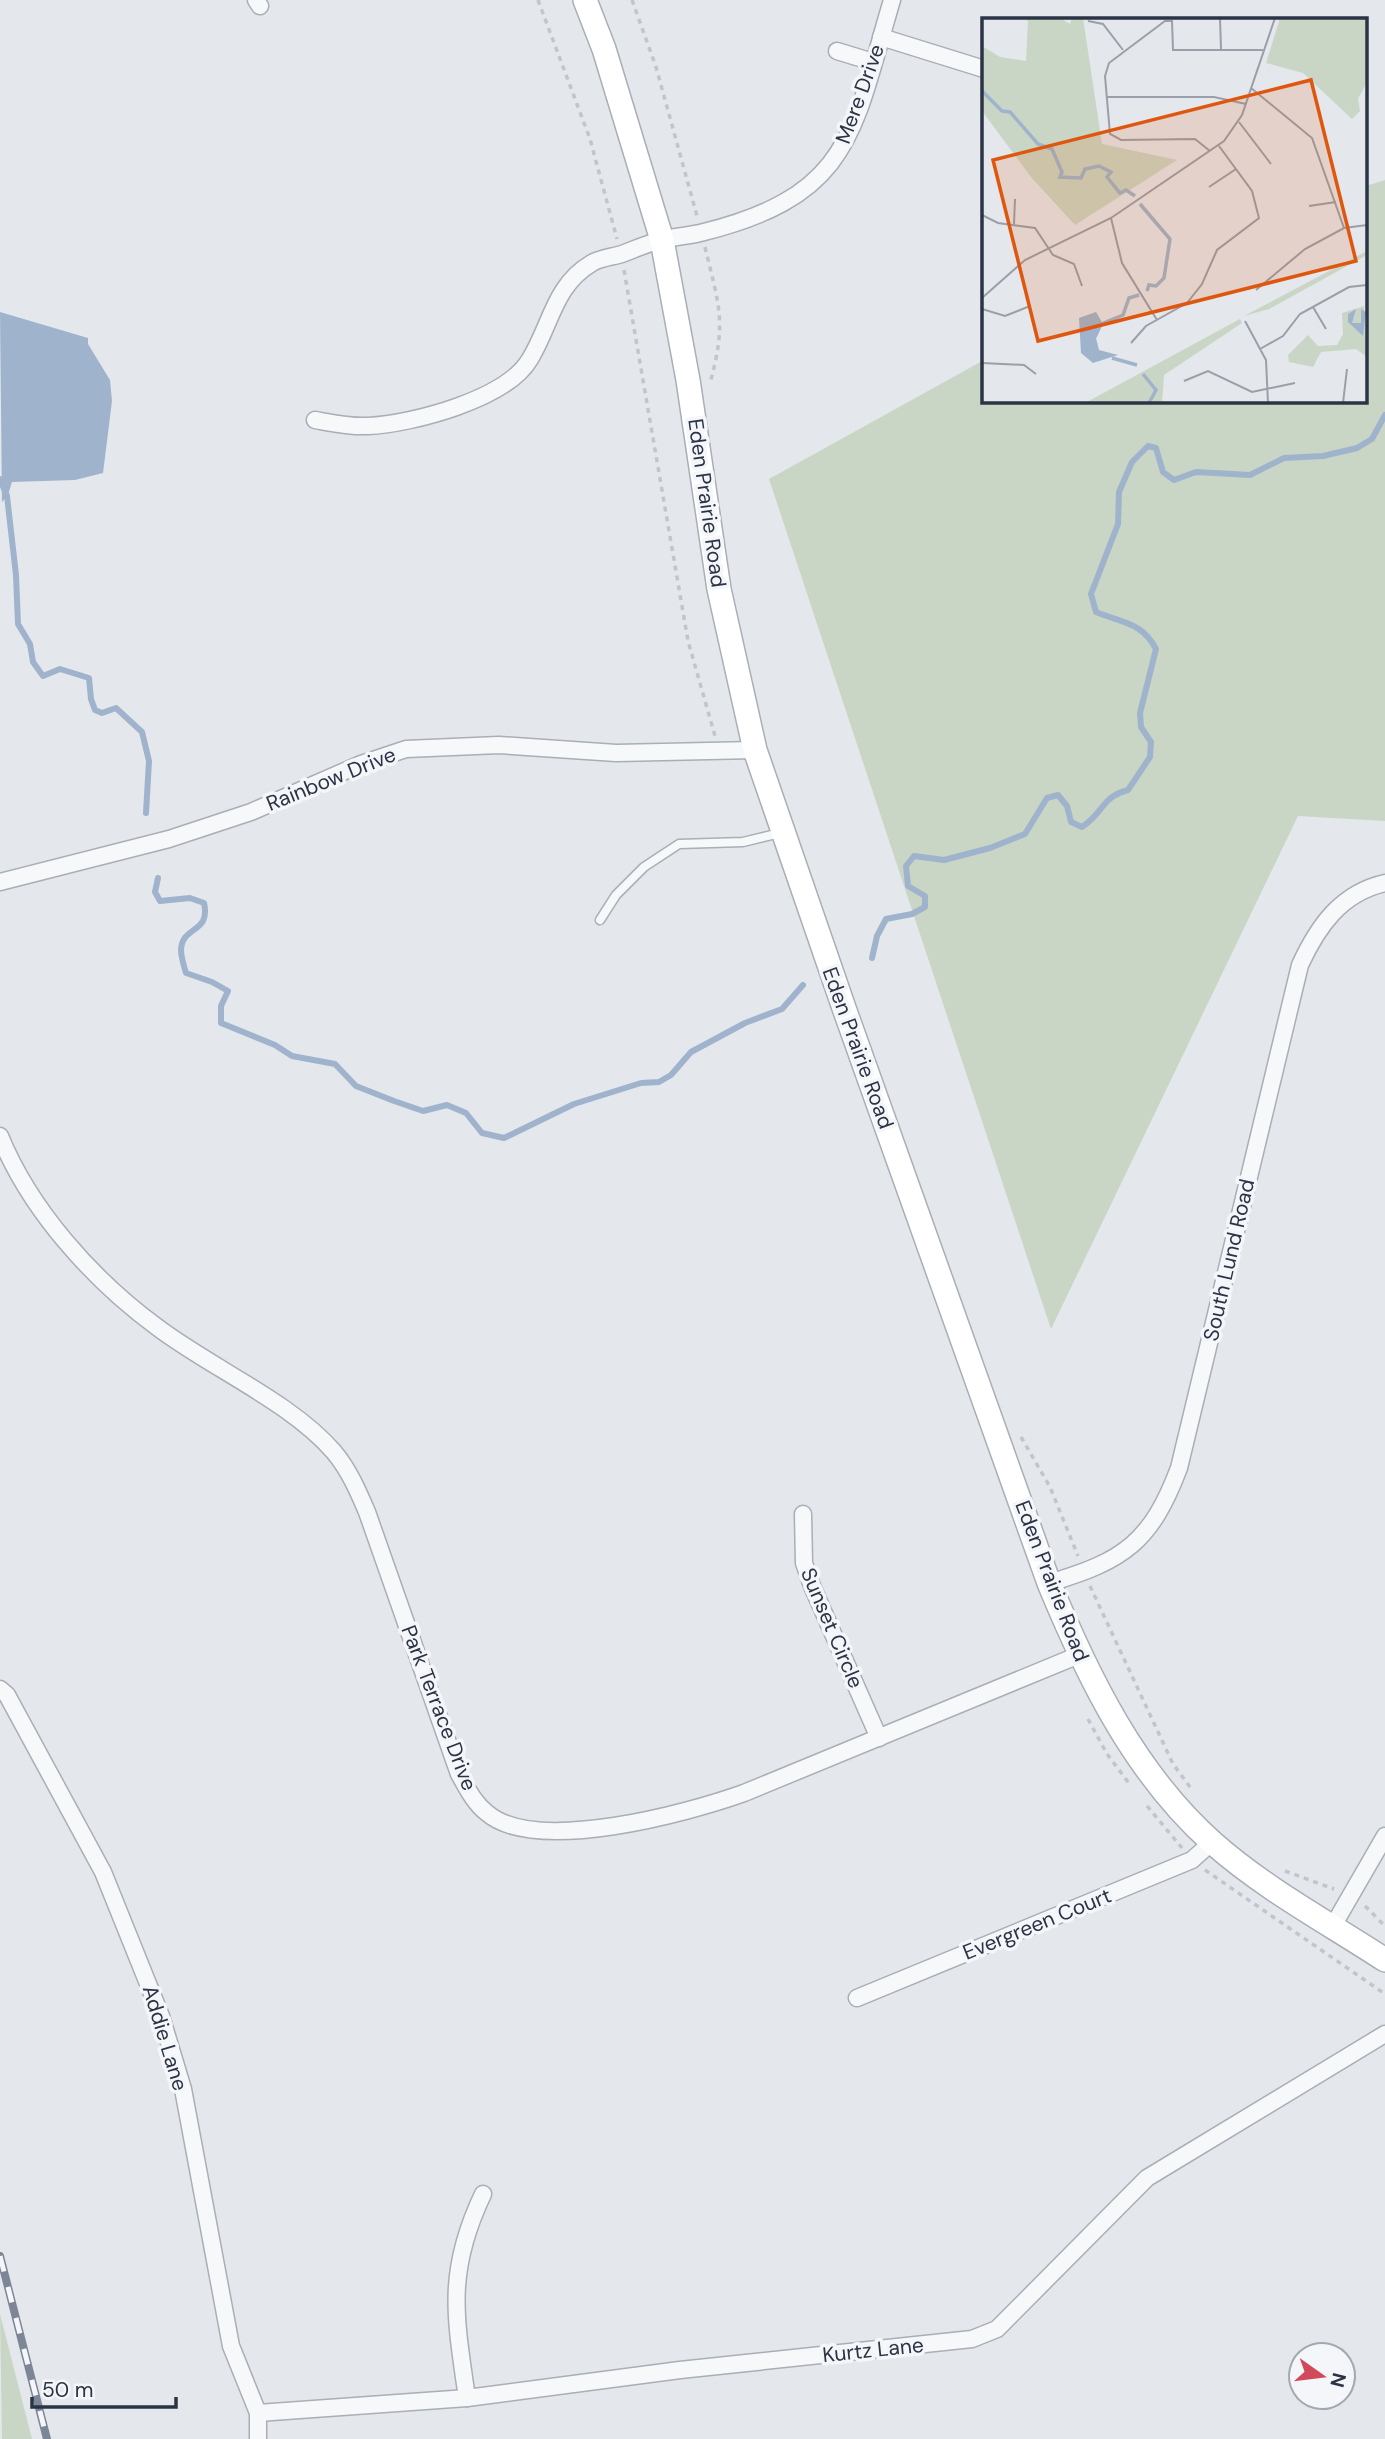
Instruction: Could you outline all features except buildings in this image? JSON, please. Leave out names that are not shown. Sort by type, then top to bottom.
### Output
[{"type":"main road","name":"Eden Prairie Road","points":[[585,0],[604,49],[662,240],[688,380],[719,589],[755,750],[1049,1583],[1079,1655],[1130,1743],[1156,1778],[1212,1842],[1261,1880],[1385,1960]]},
{"type":"street","name":"Mere Drive","points":[[315,420],[368,426],[461,405],[486,396],[528,363],[541,340],[559,293],[575,275],[593,262],[662,240],[702,233],[758,216],[787,202],[813,184],[835,159],[851,131],[892,0]]},
{"type":"street","points":[[881,37],[982,68]]},
{"type":"street","points":[[837,51],[873,62]]},
{"type":"street","name":"Rainbow Drive","points":[[0,882],[169,839],[251,812],[360,764],[406,749],[499,745],[616,753],[755,750]]},
{"type":"street","name":"South Lund Road","points":[[1049,1583],[1084,1573],[1127,1551],[1151,1527],[1168,1499],[1179,1468],[1300,965],[1313,936],[1333,911],[1358,892],[1385,883]]},
{"type":"street","name":"Park Terrace Drive","points":[[0,1136],[34,1197],[69,1244],[110,1288],[165,1333],[311,1429],[335,1453],[353,1481],[367,1513],[459,1774],[471,1796],[488,1815],[511,1826],[535,1830],[635,1823],[691,1812],[744,1793],[1079,1655]]},
{"type":"street","name":"Sunset Circle","points":[[803,1514],[804,1563],[879,1738]]},
{"type":"street","name":"Addie Lane","points":[[0,1689],[8,1695],[103,1872],[161,2016],[183,2089],[231,2346],[258,2413]]},
{"type":"street","points":[[1333,1926],[1385,1836]]},
{"type":"street","name":"Evergreen Court","points":[[858,1998],[1192,1860],[1212,1842]]},
{"type":"street","name":"Kurtz Lane","points":[[258,2413],[467,2398],[680,2370],[972,2339],[997,2329],[1147,2178],[1385,2034]]},
{"type":"street","points":[[467,2398],[456,2280],[467,2227],[483,2194]]},
{"type":"street","points":[[258,2413],[258,2439]]},
{"type":"lane","points":[[600,920],[616,895],[644,867],[679,844],[743,842],[782,832]]},
{"type":"path","points":[[538,0],[590,139],[621,254],[688,641],[720,751]]},
{"type":"path","points":[[632,0],[656,67],[722,316],[721,345],[710,386]]},
{"type":"path","points":[[1019,1434],[1050,1487],[1084,1573],[1173,1764],[1196,1794]]},
{"type":"path","points":[[1282,1870],[1350,1895],[1385,1926]]},
{"type":"green space","points":[[1385,180],[1385,821],[1298,816],[1051,1329],[769,479],[982,361],[982,402],[1368,402],[1368,185]]},
{"type":"green space","points":[[0,2314],[32,2439],[2,2439]]},
{"type":"water","points":[[0,312],[88,338],[88,344],[110,380],[112,401],[103,473],[75,480],[12,482],[8,495],[2,502]]},
{"type":"waterway","points":[[872,958],[877,936],[886,919],[912,914],[925,907],[925,896],[908,886],[906,866],[914,856],[944,860],[990,848],[1025,834],[1047,798],[1058,795],[1067,806],[1071,822],[1082,827],[1107,801],[1128,790],[1150,757],[1151,742],[1141,727],[1140,713],[1156,649],[1138,628],[1096,612],[1091,594],[1118,524],[1119,492],[1132,462],[1148,446],[1156,448],[1163,472],[1174,480],[1196,472],[1250,475],[1284,458],[1323,456],[1357,448],[1372,439],[1385,415]]},
{"type":"waterway","points":[[0,479],[7,496],[16,575],[18,624],[30,644],[33,662],[43,676],[60,669],[89,678],[95,710],[102,713],[116,708],[142,732],[149,761],[146,813]]},
{"type":"waterway","points":[[158,878],[155,892],[160,901],[190,898],[204,903],[204,920],[186,936],[181,950],[186,973],[228,991],[221,1006],[221,1023],[275,1045],[292,1056],[335,1064],[356,1086],[394,1101],[423,1111],[447,1105],[466,1113],[482,1133],[504,1138],[574,1104],[641,1083],[659,1082],[671,1075],[691,1052],[745,1023],[782,1009],[803,985]]},
{"type":"railway","points":[[0,2256],[47,2439]]}]
